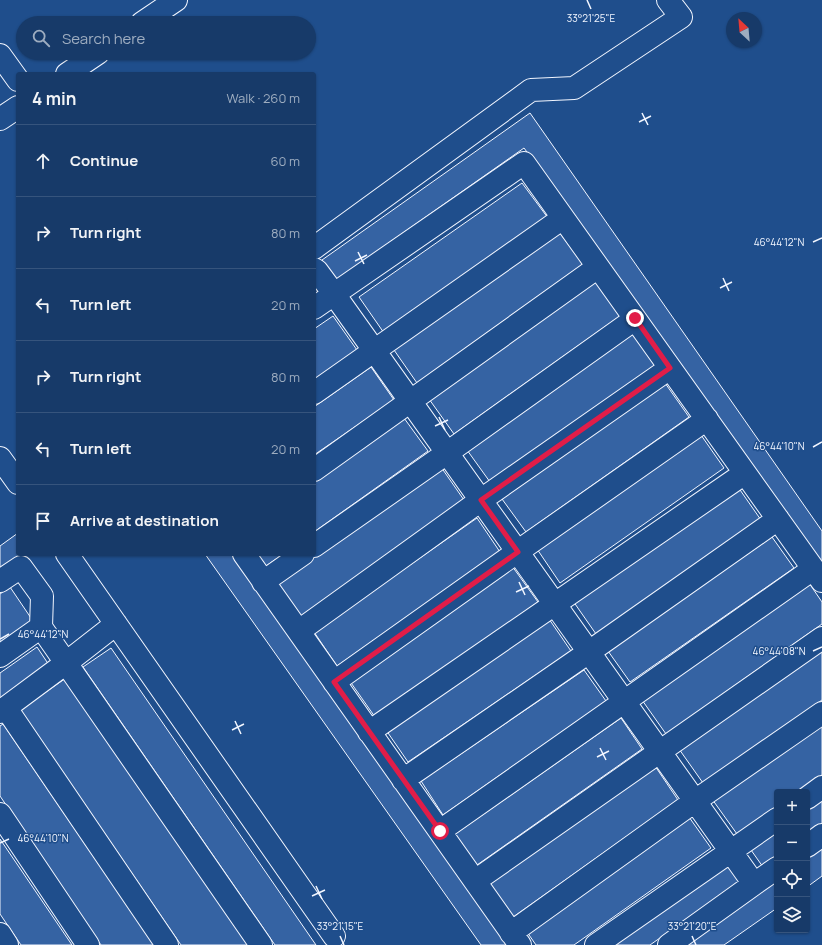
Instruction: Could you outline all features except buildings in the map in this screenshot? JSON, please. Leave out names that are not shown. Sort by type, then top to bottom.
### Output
[{"type":"street","points":[[152,16],[176,0]]},
{"type":"street","points":[[316,247],[531,90],[574,88],[681,17],[668,0]]},
{"type":"street","points":[[0,55],[16,77]]},
{"type":"street","points":[[70,72],[88,60]]},
{"type":"street","points":[[0,119],[16,108]]},
{"type":"street","points":[[316,307],[524,163],[818,575],[624,702],[440,831]]},
{"type":"street","points":[[316,392],[564,218]]},
{"type":"street","points":[[316,469],[598,267]]},
{"type":"street","points":[[316,270],[754,884]]},
{"type":"street","points":[[316,545],[635,318]]},
{"type":"street","points":[[298,631],[481,500],[670,368]]},
{"type":"street","points":[[334,682],[707,419]]},
{"type":"street","points":[[8,459],[16,478]]},
{"type":"street","points":[[369,732],[745,473]]},
{"type":"street","points":[[403,780],[778,519]]},
{"type":"street","points":[[68,556],[334,936]]},
{"type":"street","points":[[245,556],[515,939],[695,801],[822,713]]},
{"type":"street","points":[[263,582],[300,556]]},
{"type":"street","points":[[0,581],[21,566],[42,596],[42,628],[261,945]]},
{"type":"street","points":[[116,624],[3,710],[167,945]]},
{"type":"street","points":[[0,656],[42,628]]},
{"type":"street","points":[[475,881],[822,638]]},
{"type":"street","points":[[810,796],[822,787]]},
{"type":"street","points":[[0,814],[88,945]]},
{"type":"street","points":[[596,945],[774,821]]},
{"type":"street","points":[[810,844],[822,836]]},
{"type":"street","points":[[669,945],[774,870]]},
{"type":"street","points":[[0,934],[7,945]]},
{"type":"route","points":[[440,831],[334,682],[518,552],[481,500],[670,368],[635,318]]}]
